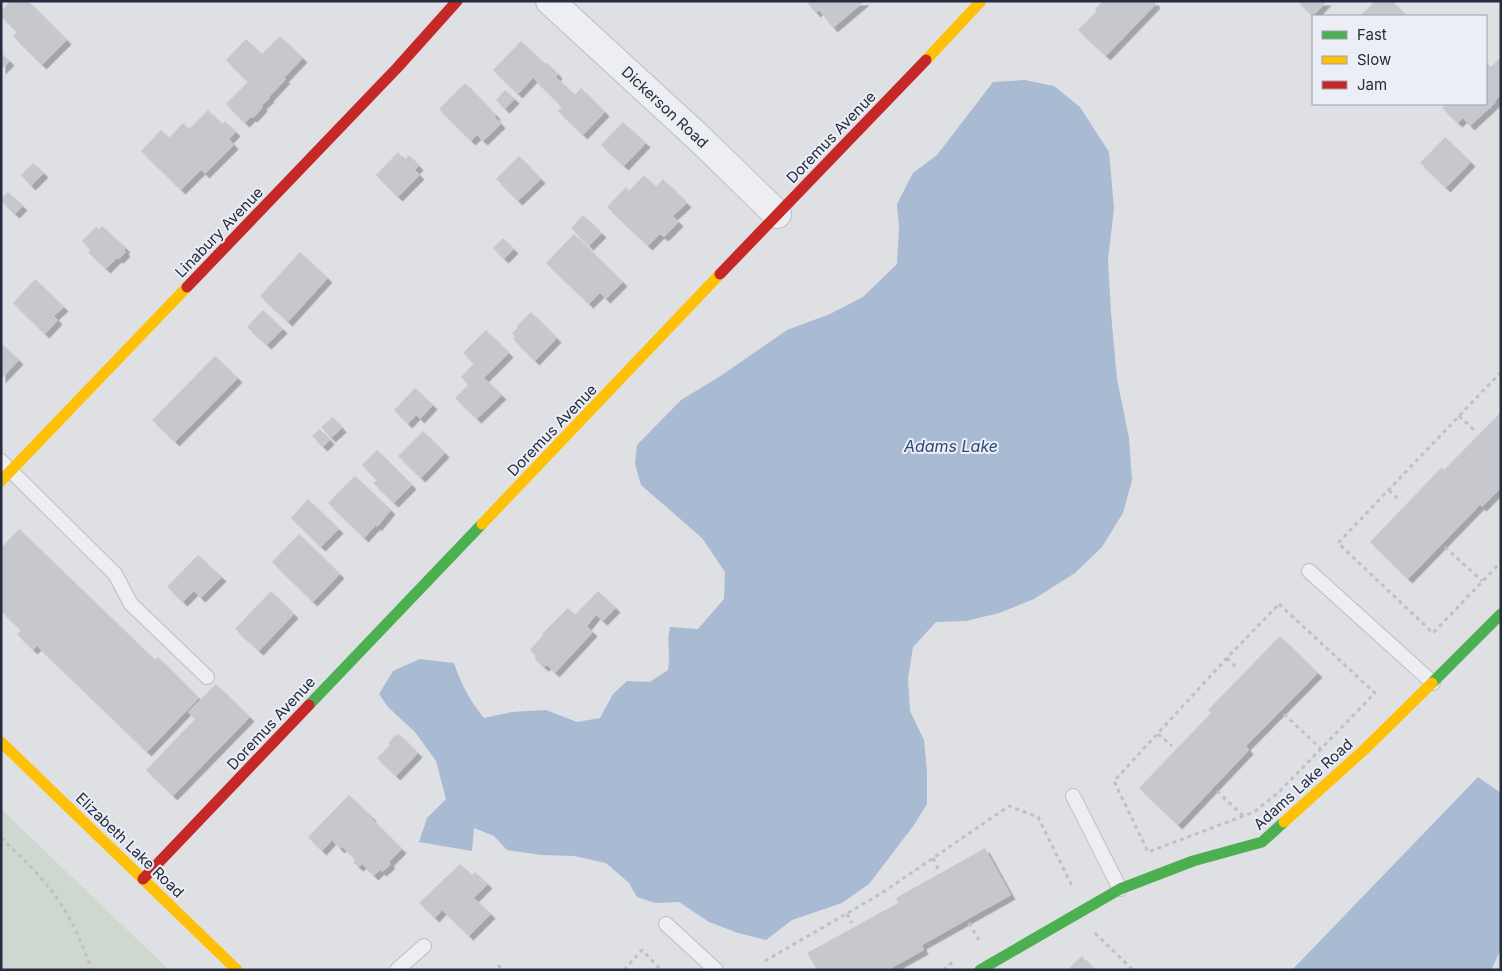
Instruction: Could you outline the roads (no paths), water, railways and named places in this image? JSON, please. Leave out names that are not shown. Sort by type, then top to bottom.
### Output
[{"type":"street","name":"Linabury Avenue","points":[[5,471],[390,76],[457,1]]},
{"type":"street","name":"Dickerson Road","points":[[550,1],[700,139],[777,214]]},
{"type":"street","name":"Doremus Avenue","points":[[143,879],[777,214],[898,90],[980,1]]},
{"type":"street","name":"Adams Lake Road","points":[[980,970],[1120,889],[1193,861],[1262,842],[1365,749],[1501,614]]},
{"type":"street","name":"Elizabeth Lake Road","points":[[1,742],[237,970]]},
{"type":"lane","points":[[5,471],[116,574],[131,604],[207,677]]},
{"type":"lane","points":[[1309,571],[1433,682]]},
{"type":"lane","points":[[1074,796],[1120,889]]},
{"type":"lane","points":[[666,924],[716,970]]},
{"type":"lane","points":[[397,970],[424,946]]},
{"type":"water","name":"Adams Lake","points":[[1025,80],[1054,86],[1080,107],[1109,152],[1114,208],[1108,260],[1111,313],[1117,379],[1129,438],[1132,480],[1123,513],[1102,547],[1075,573],[1034,599],[999,613],[966,621],[936,622],[913,647],[908,679],[910,711],[924,740],[927,804],[914,825],[869,884],[842,903],[792,920],[766,940],[738,933],[709,922],[679,902],[655,903],[637,897],[629,883],[606,863],[574,856],[542,855],[507,850],[494,836],[474,828],[472,851],[419,842],[427,818],[446,799],[436,761],[415,732],[388,707],[379,694],[393,671],[420,659],[454,663],[466,692],[484,718],[512,712],[546,710],[577,722],[600,718],[613,694],[627,681],[650,682],[668,670],[670,627],[698,629],[724,599],[725,572],[702,538],[641,485],[635,464],[637,445],[681,400],[722,375],[787,330],[830,314],[863,297],[897,264],[899,228],[897,204],[913,173],[937,155],[993,82]]},
{"type":"water","points":[[1478,777],[1501,793],[1501,949],[1491,970],[1292,970]]}]
